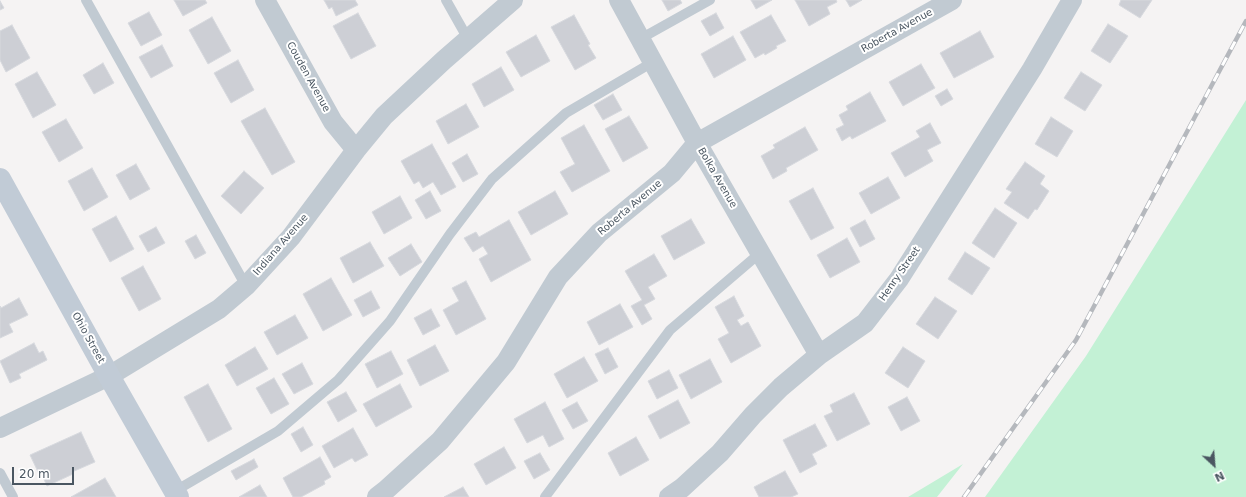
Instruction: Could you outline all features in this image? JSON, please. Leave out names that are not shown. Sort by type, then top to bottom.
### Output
[{"type":"street","name":"Couden Avenue","points":[[265,0],[333,122],[356,150]]},
{"type":"street","name":"Indiana Avenue","points":[[0,428],[109,376],[219,309],[246,286],[291,237],[356,150],[384,116],[513,0]]},
{"type":"street","name":"Bolka Avenue","points":[[619,0],[697,143],[819,355]]},
{"type":"street","name":"Roberta Avenue","points":[[377,497],[440,441],[506,362],[558,278],[599,233],[672,173],[697,143],[952,0]]},
{"type":"street","name":"Henry Street","points":[[668,497],[682,488],[720,453],[781,386],[819,355],[865,323],[899,278],[1032,69],[1072,0]]},
{"type":"street","name":"Ohio Street","points":[[0,179],[109,376],[177,494]]},
{"type":"lane","points":[[86,0],[246,286]]},
{"type":"lane","points":[[446,0],[468,39]]},
{"type":"lane","points":[[640,39],[710,0]]},
{"type":"lane","points":[[177,494],[278,431],[338,380],[390,321],[450,234],[492,179],[566,113],[653,62]]},
{"type":"lane","points":[[545,497],[670,330],[760,253]]},
{"type":"lane","points":[[0,473],[13,497]]},
{"type":"green space","points":[[1246,100],[1246,497],[985,497],[1086,356]]},
{"type":"green space","points":[[963,464],[937,497],[908,497]]},
{"type":"building","points":[[174,0],[205,0],[207,3],[183,16]]},
{"type":"building","points":[[324,0],[355,0],[358,5],[336,16],[332,7],[329,9]]},
{"type":"building","points":[[662,0],[680,0],[682,3],[668,11]]},
{"type":"building","points":[[751,0],[772,0],[756,9]]},
{"type":"building","points":[[795,0],[836,0],[837,2],[827,7],[830,14],[809,26]]},
{"type":"building","points":[[846,0],[862,0],[850,7]]},
{"type":"building","points":[[1121,0],[1152,0],[1140,18],[1119,5]]},
{"type":"building","points":[[0,1],[4,8],[0,10]]},
{"type":"building","points":[[149,12],[162,35],[141,46],[128,23]]},
{"type":"building","points":[[358,13],[376,46],[351,59],[333,26]]},
{"type":"building","points":[[716,13],[724,28],[710,36],[701,21]]},
{"type":"building","points":[[574,15],[590,44],[588,45],[596,58],[575,70],[551,27]]},
{"type":"building","points":[[771,15],[786,41],[776,46],[777,48],[765,55],[764,53],[755,58],[740,32]]},
{"type":"building","points":[[212,17],[231,51],[208,64],[189,30]]},
{"type":"building","points":[[1108,24],[1128,36],[1110,63],[1091,51]]},
{"type":"building","points":[[12,25],[30,58],[6,72],[0,60],[0,31]]},
{"type":"building","points":[[980,31],[994,57],[954,78],[940,53]]},
{"type":"building","points":[[536,35],[550,61],[521,77],[506,52]]},
{"type":"building","points":[[733,36],[746,60],[714,78],[701,54]]},
{"type":"building","points":[[162,45],[173,66],[151,78],[139,57]]},
{"type":"building","points":[[238,60],[254,90],[231,103],[214,73]]},
{"type":"building","points":[[103,63],[114,83],[94,94],[83,75]]},
{"type":"building","points":[[921,64],[935,88],[903,106],[889,82]]},
{"type":"building","points":[[501,67],[514,90],[484,107],[472,84]]},
{"type":"building","points":[[37,72],[56,105],[33,118],[15,84]]},
{"type":"building","points":[[1081,72],[1102,85],[1085,111],[1064,98]]},
{"type":"building","points":[[947,89],[953,99],[941,106],[935,96]]},
{"type":"building","points":[[870,92],[886,121],[852,139],[850,136],[842,141],[836,129],[844,125],[839,115],[848,110],[846,106]]},
{"type":"building","points":[[613,94],[622,110],[603,120],[594,105]]},
{"type":"building","points":[[466,104],[479,127],[448,144],[436,121]]},
{"type":"building","points":[[265,108],[295,162],[272,175],[241,121]]},
{"type":"building","points":[[629,116],[648,148],[623,162],[605,129]]},
{"type":"building","points":[[1051,117],[1073,131],[1057,157],[1035,144]]},
{"type":"building","points":[[66,119],[83,148],[59,162],[42,132]]},
{"type":"building","points":[[930,123],[941,143],[927,150],[933,161],[905,177],[891,153],[920,137],[916,131]]},
{"type":"building","points":[[584,125],[610,171],[572,192],[560,172],[575,164],[561,138]]},
{"type":"building","points":[[805,127],[818,150],[786,168],[787,171],[773,179],[761,156],[775,148],[773,145]]},
{"type":"building","points":[[432,144],[456,187],[441,195],[433,182],[423,188],[419,181],[414,184],[401,161]]},
{"type":"building","points":[[467,154],[478,174],[463,182],[452,163]]},
{"type":"building","points":[[1025,162],[1045,176],[1040,184],[1049,191],[1037,210],[1035,209],[1028,219],[1004,203],[1012,192],[1006,189]]},
{"type":"building","points":[[136,164],[150,189],[130,200],[116,175]]},
{"type":"building","points":[[92,168],[108,197],[84,211],[68,181]]},
{"type":"building","points":[[244,171],[264,188],[241,214],[221,196]]},
{"type":"building","points":[[888,177],[900,198],[871,214],[859,193]]},
{"type":"building","points":[[813,188],[834,228],[811,240],[789,201]]},
{"type":"building","points":[[430,191],[441,211],[426,219],[415,200]]},
{"type":"building","points":[[555,191],[568,214],[531,235],[518,212]]},
{"type":"building","points":[[400,196],[412,218],[384,234],[372,212]]},
{"type":"building","points":[[995,208],[1017,223],[994,258],[972,243]]},
{"type":"building","points":[[116,216],[134,249],[110,262],[92,229]]},
{"type":"building","points":[[691,219],[705,243],[674,260],[661,236]]},
{"type":"building","points":[[509,220],[531,260],[491,282],[479,259],[488,254],[483,246],[473,252],[464,238],[476,232],[479,237]]},
{"type":"building","points":[[865,220],[875,239],[860,247],[850,228]]},
{"type":"building","points":[[156,227],[165,243],[148,252],[139,236]]},
{"type":"building","points":[[196,235],[206,253],[195,259],[185,241]]},
{"type":"building","points":[[847,238],[860,262],[830,278],[817,255]]},
{"type":"building","points":[[370,242],[384,266],[353,283],[340,258]]},
{"type":"building","points":[[411,244],[422,262],[400,276],[388,258]]},
{"type":"building","points":[[965,252],[990,268],[972,295],[948,279]]},
{"type":"building","points":[[654,254],[667,276],[648,287],[655,299],[644,305],[652,319],[642,325],[631,306],[642,300],[625,271]]},
{"type":"building","points":[[143,266],[161,299],[139,311],[121,278]]},
{"type":"building","points":[[331,278],[352,315],[323,331],[303,294]]},
{"type":"building","points":[[466,281],[486,319],[456,335],[443,310],[459,301],[452,288]]},
{"type":"building","points":[[371,291],[380,308],[363,317],[354,300]]},
{"type":"building","points":[[734,296],[744,316],[737,320],[741,326],[748,322],[761,346],[731,363],[718,339],[729,333],[715,307]]},
{"type":"building","points":[[935,297],[957,311],[938,339],[916,324]]},
{"type":"building","points":[[19,298],[28,315],[9,324],[13,332],[0,338],[0,306],[1,308]]},
{"type":"building","points":[[620,304],[633,327],[599,345],[587,322]]},
{"type":"building","points":[[431,309],[440,326],[423,335],[414,318]]},
{"type":"building","points":[[295,315],[308,338],[277,355],[264,332]]},
{"type":"building","points":[[34,343],[39,353],[43,351],[47,360],[19,374],[21,378],[10,383],[0,361]]},
{"type":"building","points":[[435,345],[449,371],[420,386],[407,360]]},
{"type":"building","points":[[255,347],[268,369],[237,386],[225,365]]},
{"type":"building","points":[[903,347],[925,361],[908,388],[885,373]]},
{"type":"building","points":[[608,348],[618,367],[605,374],[595,354]]},
{"type":"building","points":[[391,351],[403,374],[377,388],[365,364]]},
{"type":"building","points":[[584,357],[598,381],[567,398],[554,374]]},
{"type":"building","points":[[710,359],[722,382],[691,399],[679,375]]},
{"type":"building","points":[[302,363],[313,384],[294,394],[282,374]]},
{"type":"building","points":[[669,370],[678,388],[657,399],[648,381]]},
{"type":"building","points":[[274,378],[289,404],[271,414],[256,388]]},
{"type":"building","points":[[208,384],[232,429],[208,442],[184,397]]},
{"type":"building","points":[[400,384],[412,407],[376,427],[363,404]]},
{"type":"building","points":[[346,392],[357,411],[338,422],[327,402]]},
{"type":"building","points":[[854,393],[870,424],[837,441],[824,416],[833,412],[830,405]]},
{"type":"building","points":[[907,397],[920,421],[901,431],[888,407]]},
{"type":"building","points":[[678,400],[690,423],[660,439],[648,416]]},
{"type":"building","points":[[545,402],[564,439],[549,447],[543,435],[527,443],[514,419]]},
{"type":"building","points":[[577,402],[588,421],[573,429],[562,410]]},
{"type":"building","points":[[815,424],[827,446],[812,454],[817,464],[800,473],[783,440]]},
{"type":"building","points":[[303,427],[313,445],[301,452],[291,434]]},
{"type":"building","points":[[353,428],[368,455],[355,462],[352,458],[334,468],[322,446]]},
{"type":"building","points":[[81,432],[95,462],[72,472],[73,474],[47,486],[41,473],[39,474],[30,455]]},
{"type":"building","points":[[636,437],[649,460],[620,476],[608,453]]},
{"type":"building","points":[[504,447],[516,468],[486,485],[474,464]]},
{"type":"building","points":[[540,453],[550,470],[534,479],[524,461]]},
{"type":"building","points":[[320,457],[331,477],[324,481],[325,484],[301,497],[293,497],[283,478]]},
{"type":"building","points":[[254,459],[258,467],[236,480],[231,471]]},
{"type":"building","points":[[785,471],[798,494],[791,497],[759,497],[754,487]]},
{"type":"building","points":[[105,478],[116,497],[71,497]]},
{"type":"building","points":[[260,485],[267,497],[239,497]]},
{"type":"building","points":[[463,487],[469,497],[444,497]]},
{"type":"railway","points":[[964,497],[1076,340],[1246,21]]}]
